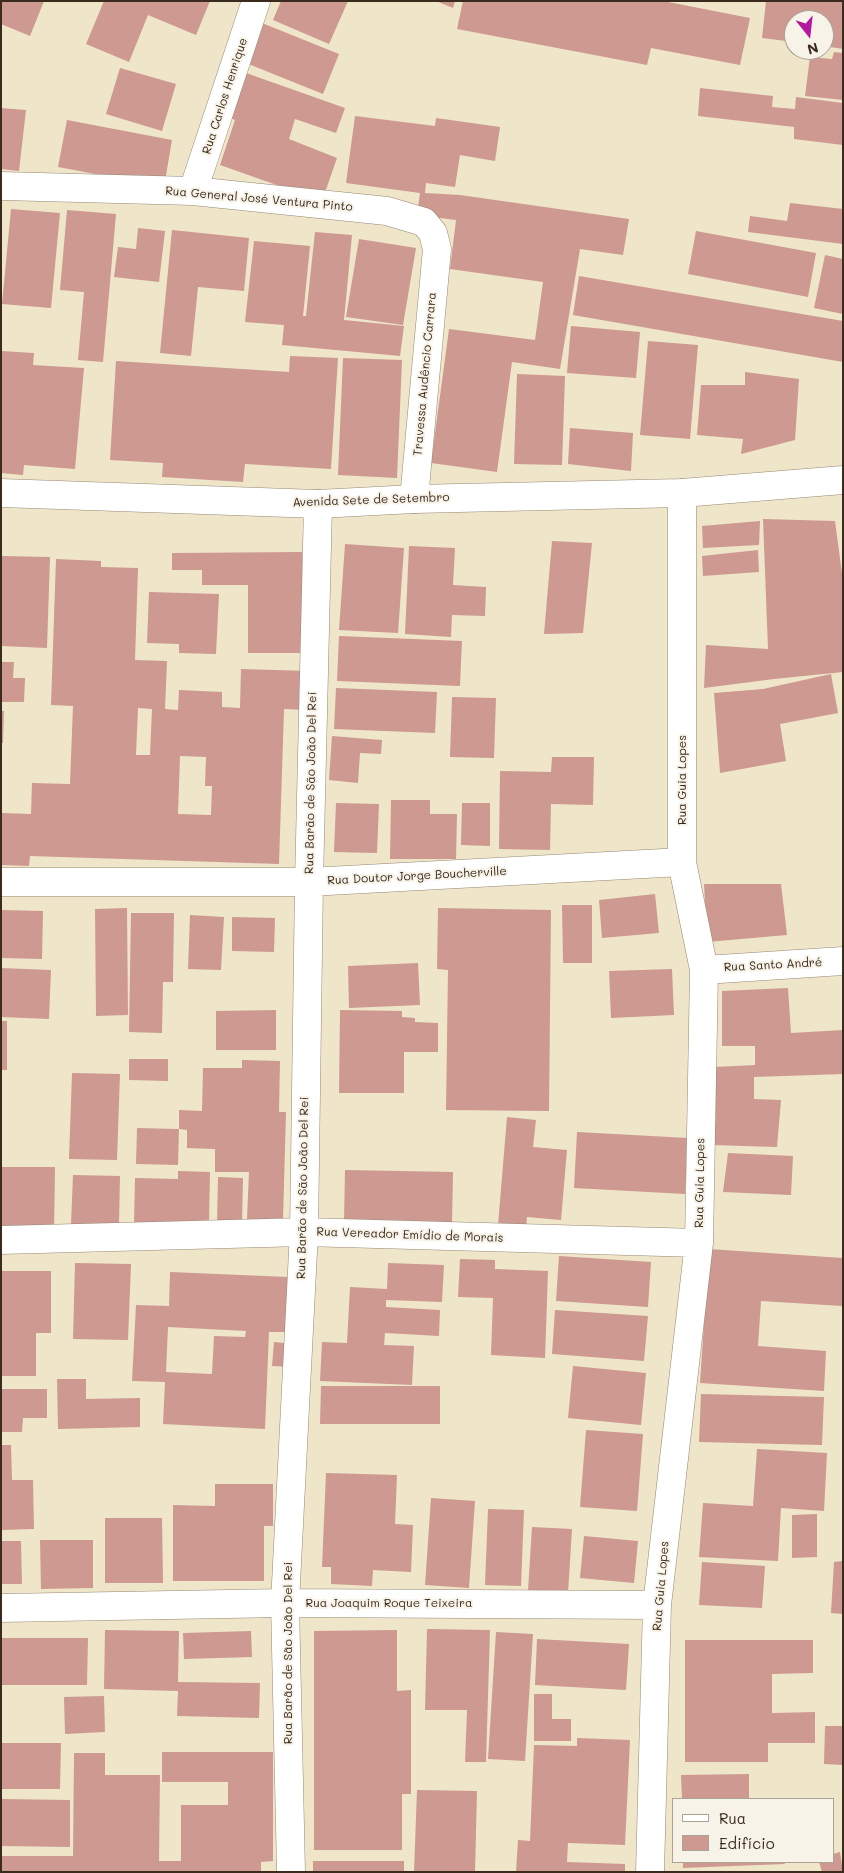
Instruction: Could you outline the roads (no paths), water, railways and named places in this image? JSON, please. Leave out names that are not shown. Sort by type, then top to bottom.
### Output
[{"type":"street","name":"Rua Carlos Henrique","points":[[194,191],[256,1]]},
{"type":"street","name":"Rua General José Ventura Pinto","points":[[1,186],[194,191],[387,211],[424,222],[432,232],[437,249]]},
{"type":"street","name":"Travessa Audêncio Carrara","points":[[414,498],[437,249]]},
{"type":"street","name":"Avenida Sete de Setembro","points":[[1,493],[318,504],[414,498],[682,493],[843,480]]},
{"type":"street","name":"Rua Guia Lopes","points":[[650,1872],[657,1605],[699,1243],[704,970],[682,862],[682,493]]},
{"type":"street","name":"Rua Barão de São João Del Rei","points":[[291,1872],[285,1603],[304,1232],[309,882],[318,504]]},
{"type":"street","name":"Rua Doutor Jorge Boucherville","points":[[1,882],[309,882],[682,862]]},
{"type":"street","name":"Rua Santo André","points":[[704,970],[843,961]]},
{"type":"street","name":"Rua Vereador Emídio de Morais","points":[[1,1240],[304,1232],[699,1243]]},
{"type":"street","name":"Rua Joaquim Roque Teixeira","points":[[1,1608],[285,1603],[657,1605]]}]
